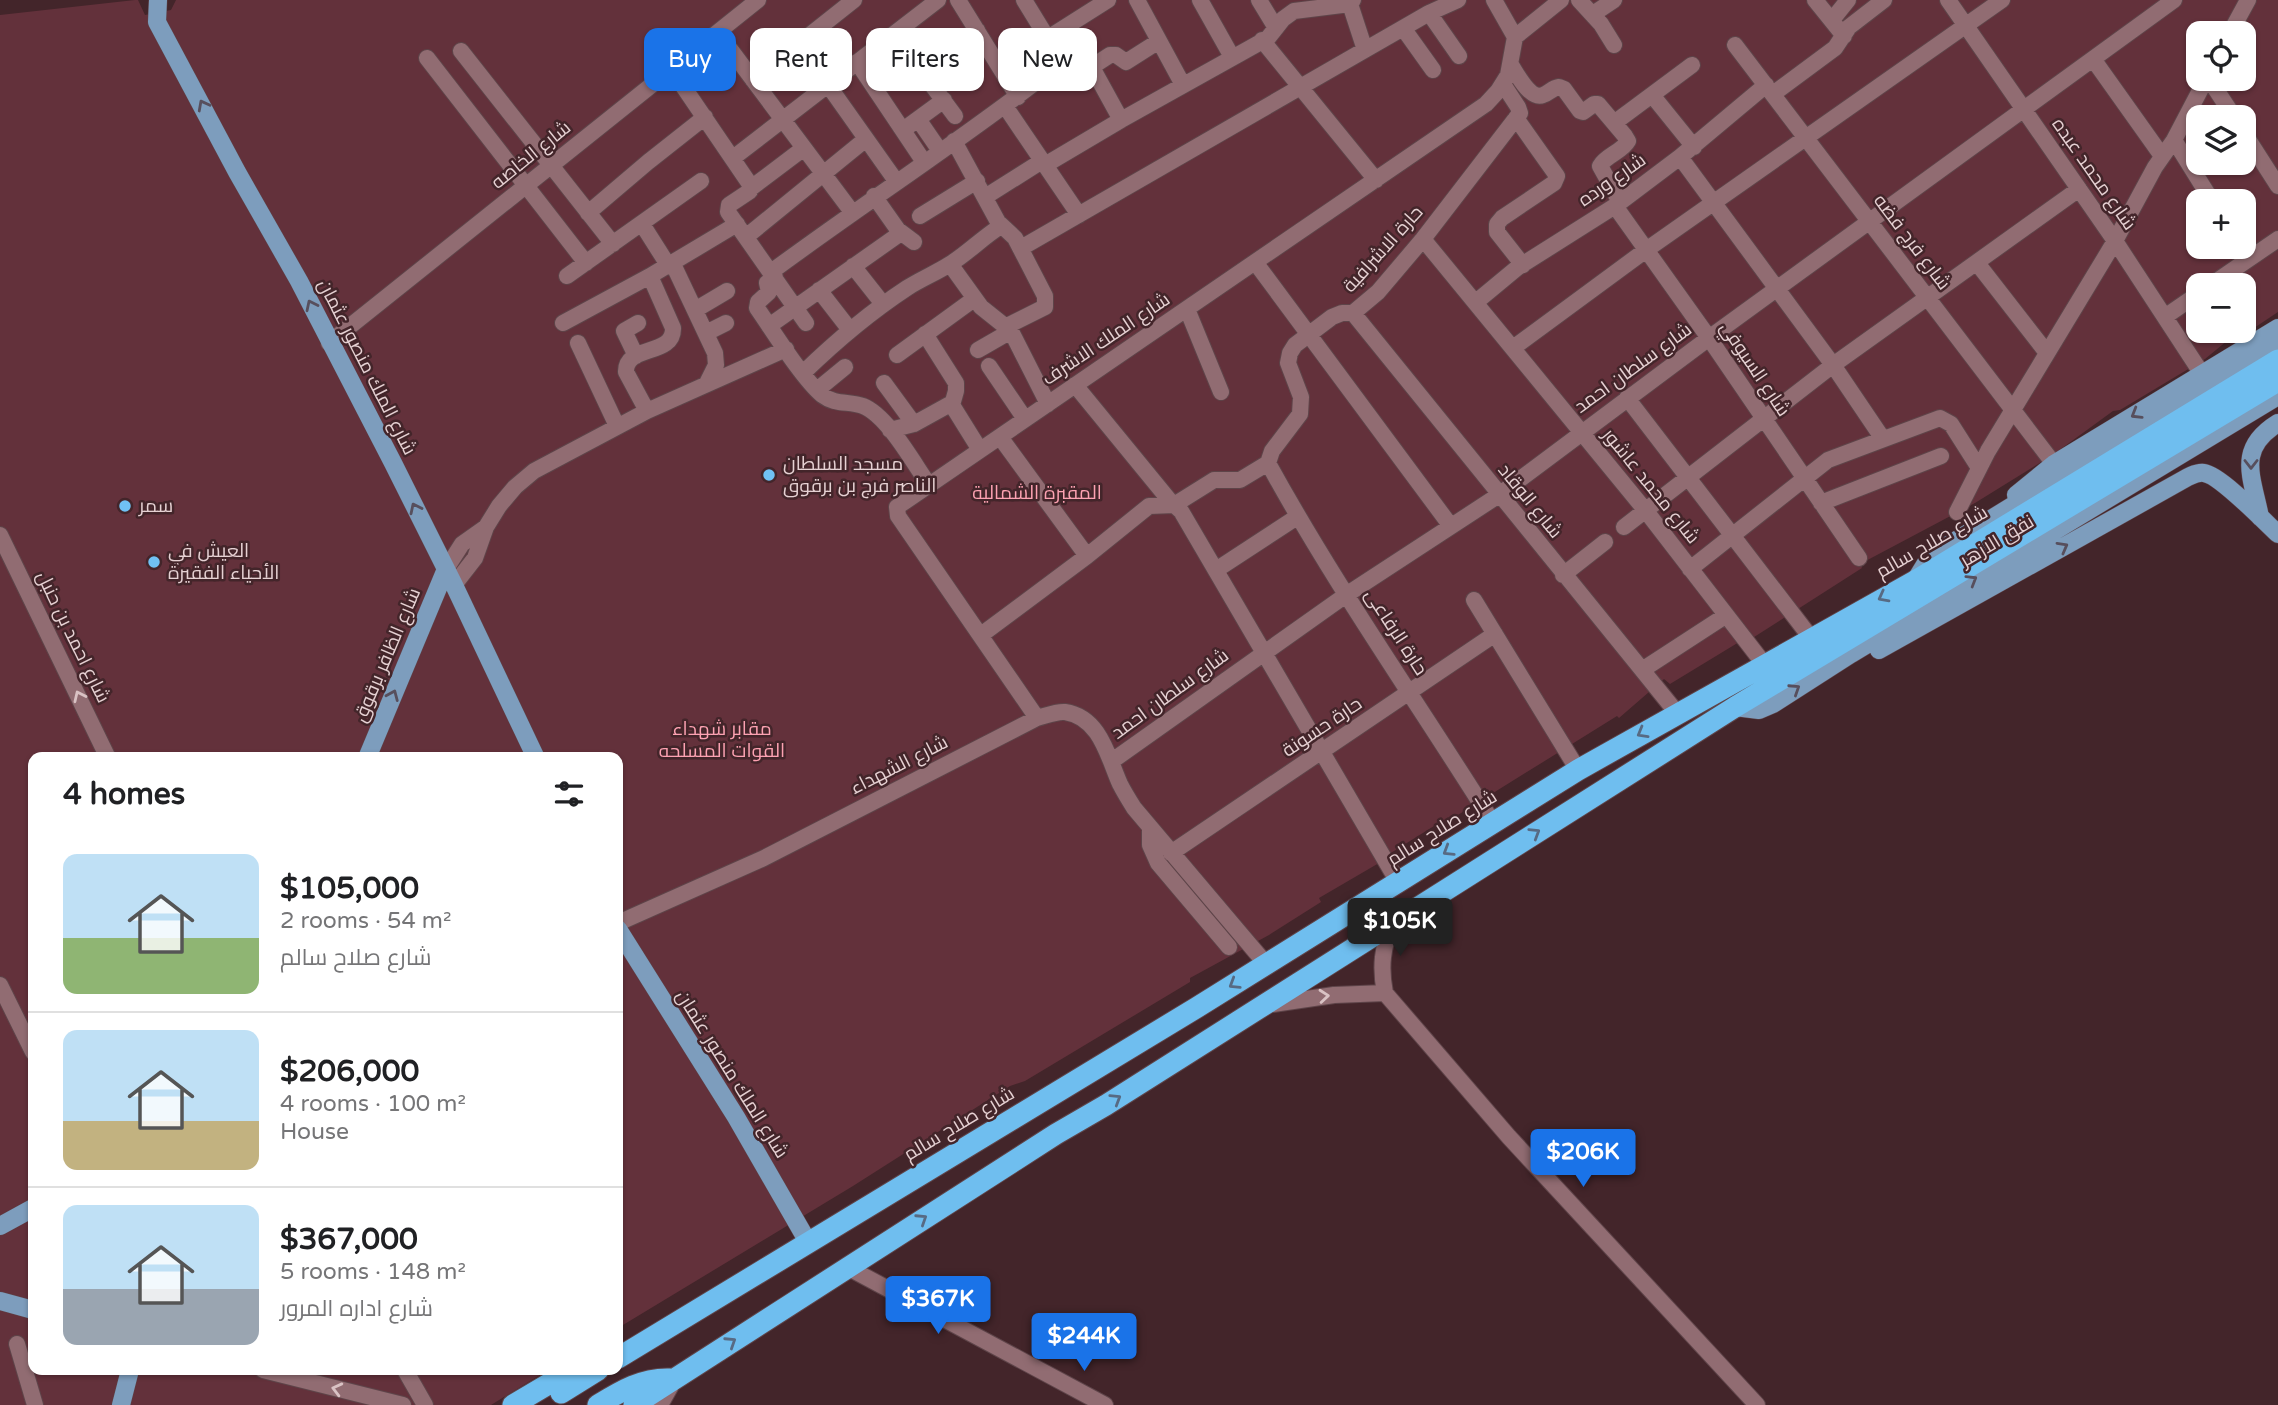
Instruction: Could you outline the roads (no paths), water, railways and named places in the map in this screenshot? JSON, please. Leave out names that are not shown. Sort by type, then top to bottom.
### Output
[{"type":"highway","name":"شارع صلاح سالم","points":[[627,1346],[808,1241],[1266,964],[1578,770],[1915,581],[2278,360]]},
{"type":"highway","name":"شارع صلاح سالم","points":[[634,1405],[1056,1134],[1735,707],[2278,381]]},
{"type":"highway","points":[[513,1405],[564,1375]]},
{"type":"highway","points":[[542,1405],[589,1375]]},
{"type":"highway","points":[[598,1405],[640,1382],[674,1379]]},
{"type":"main road","name":"شارع الملك منصور عثمان","points":[[158,0],[157,22],[299,281],[454,585],[533,752]]},
{"type":"main road","points":[[2008,509],[2022,489],[2054,464],[2278,328]]},
{"type":"main road","name":"نفق الازهر","points":[[1915,581],[1933,555],[2278,343]]},
{"type":"main road","name":"نفق الازهر","points":[[1735,707],[1753,710],[1766,707],[2278,396]]},
{"type":"main road","points":[[2260,517],[2249,457],[2252,447],[2261,435],[2278,423]]},
{"type":"main road","points":[[1851,654],[1882,648],[2203,472],[2211,475],[2278,534]]},
{"type":"main road","name":"شارع الظافر برقوق","points":[[370,752],[446,569]]},
{"type":"main road","name":"شارع الملك منصور عثمان","points":[[623,937],[736,1117],[808,1241]]},
{"type":"main road","points":[[0,1226],[28,1211]]},
{"type":"main road","points":[[0,1301],[28,1309]]},
{"type":"main road","points":[[121,1405],[129,1375]]},
{"type":"street","name":"شارع الخاصه","points":[[724,28],[758,0]]},
{"type":"street","points":[[819,28],[854,0]]},
{"type":"street","points":[[852,66],[938,0]]},
{"type":"street","points":[[958,0],[976,28]]},
{"type":"street","points":[[1025,0],[1042,28]]},
{"type":"street","points":[[1064,28],[1108,0]]},
{"type":"street","points":[[1137,0],[1183,85]]},
{"type":"street","points":[[1200,0],[1232,57]]},
{"type":"street","points":[[1259,0],[1276,28]]},
{"type":"street","points":[[1021,248],[1429,13],[1458,0]]},
{"type":"street","points":[[1494,0],[1516,37],[1561,0]]},
{"type":"street","points":[[1579,0],[1593,14],[1614,45]]},
{"type":"street","points":[[1593,14],[1614,0]]},
{"type":"street","points":[[1815,0],[1844,36]]},
{"type":"street","points":[[1832,20],[1848,0]]},
{"type":"street","name":"شارع ورده","points":[[1476,302],[1523,265],[1617,204],[1770,90],[1835,48],[1849,27],[1884,0]]},
{"type":"street","name":"شارع محمد عبده","points":[[1948,0],[2116,241],[2202,374]]},
{"type":"street","points":[[1513,348],[1713,202],[2002,0]]},
{"type":"street","name":"شارع سلطان احمد","points":[[1112,761],[1346,595],[1499,495],[1776,288],[2174,0]]},
{"type":"street","points":[[2237,21],[2248,0]]},
{"type":"street","points":[[985,197],[1262,40],[1294,11],[1352,2],[1365,50]]},
{"type":"street","points":[[1429,13],[1459,56]]},
{"type":"street","points":[[1403,28],[1433,70]]},
{"type":"street","name":"شارع الملك الاشرف","points":[[1037,718],[898,516],[896,512],[900,505],[1486,104],[1503,84],[1511,65],[1512,44],[1516,37]]},
{"type":"street","points":[[1262,40],[1376,180]]},
{"type":"street","points":[[1097,65],[1110,55],[1116,55],[1126,62],[1159,41]]},
{"type":"street","points":[[984,44],[1044,163],[1079,215]]},
{"type":"street","name":"شارع فرج فضه","points":[[1735,45],[2054,464]]},
{"type":"street","points":[[461,51],[613,244]]},
{"type":"street","points":[[736,57],[750,76]]},
{"type":"street","points":[[427,58],[586,263]]},
{"type":"street","points":[[2093,59],[2162,156]]},
{"type":"street","points":[[857,62],[924,162]]},
{"type":"street","points":[[1511,65],[1533,94],[1543,96],[1556,87],[1562,87],[1580,111],[1586,111],[1597,103],[1614,123],[1692,65]]},
{"type":"street","points":[[1097,75],[1121,120]]},
{"type":"street","points":[[1503,84],[1519,109],[1520,113],[1516,118],[1557,176],[1554,183],[1497,224],[1497,232],[1523,265]]},
{"type":"street","name":"شارع الخاصه","points":[[330,343],[645,91]]},
{"type":"street","points":[[686,91],[751,188]]},
{"type":"street","points":[[761,91],[852,212]]},
{"type":"street","points":[[733,158],[820,91]]},
{"type":"street","points":[[832,91],[896,181]]},
{"type":"street","points":[[937,91],[955,116]]},
{"type":"street","points":[[929,485],[890,430],[870,410],[834,401],[817,390],[756,306],[769,292],[767,283],[773,275],[852,212],[1025,91]]},
{"type":"street","points":[[1956,512],[1979,468],[2116,241],[2201,91]]},
{"type":"street","points":[[1652,95],[1694,147]]},
{"type":"street","points":[[903,130],[944,100]]},
{"type":"street","points":[[588,213],[705,117]]},
{"type":"street","points":[[918,118],[940,151]]},
{"type":"street","name":"حارة الاشرافية","points":[[1268,463],[1272,451],[1300,414],[1301,397],[1288,363],[1295,345],[1332,317],[1353,313],[1378,292],[1423,239],[1516,118]]},
{"type":"street","name":"شارع السيوفي","points":[[1614,123],[1627,138],[1627,143],[1602,162],[1601,168],[1617,204],[1859,558]]},
{"type":"street","points":[[563,323],[670,264],[742,230],[866,139]]},
{"type":"street","points":[[2174,140],[2205,189]]},
{"type":"street","points":[[954,141],[1002,226],[1021,248],[1046,301],[1040,310],[978,350]]},
{"type":"street","points":[[804,148],[728,208],[806,323]]},
{"type":"street","points":[[2256,151],[2278,186]]},
{"type":"street","points":[[1681,157],[1833,365],[1883,439]]},
{"type":"street","points":[[567,276],[701,181]]},
{"type":"street","points":[[920,216],[977,181]]},
{"type":"street","points":[[1624,527],[1833,365],[2079,189]]},
{"type":"street","points":[[874,197],[898,230],[914,243]]},
{"type":"street","points":[[642,224],[670,264],[706,333],[716,359],[707,383]]},
{"type":"street","points":[[803,373],[849,330],[883,304],[950,264],[986,235],[1002,226]]},
{"type":"street","points":[[769,326],[897,237],[898,230]]},
{"type":"street","name":"شارع محمد عاشور","points":[[1423,239],[1646,511],[1764,664]]},
{"type":"street","points":[[2256,248],[2278,239]]},
{"type":"street","points":[[2224,273],[2239,259]]},
{"type":"street","points":[[1255,262],[1450,525]]},
{"type":"street","points":[[1977,263],[2047,353]]},
{"type":"street","points":[[950,264],[974,299],[1009,328],[1048,404]]},
{"type":"street","points":[[853,266],[883,304]]},
{"type":"street","points":[[647,411],[626,372],[628,361],[667,344],[673,334],[673,328],[650,276]]},
{"type":"street","points":[[819,290],[849,330]]},
{"type":"street","points":[[695,310],[727,291]]},
{"type":"street","points":[[897,355],[930,324],[974,299]]},
{"type":"street","points":[[2166,316],[2186,302]]},
{"type":"street","points":[[1187,309],[1221,392]]},
{"type":"street","name":"شارع الوقاد","points":[[1353,313],[1677,713]]},
{"type":"street","points":[[636,356],[624,331],[638,323]]},
{"type":"street","points":[[706,333],[726,323]]},
{"type":"street","points":[[890,430],[914,424],[952,403],[956,383],[930,324]]},
{"type":"street","points":[[578,342],[617,426]]},
{"type":"street","points":[[454,585],[475,558],[486,527],[499,506],[515,487],[534,471],[647,411],[786,349]]},
{"type":"street","points":[[989,366],[1025,419]]},
{"type":"street","points":[[817,390],[845,367]]},
{"type":"street","points":[[884,383],[914,424]]},
{"type":"street","points":[[1075,385],[1181,511],[1398,882]]},
{"type":"street","points":[[1627,398],[1811,638]]},
{"type":"street","points":[[952,403],[980,450]]},
{"type":"street","points":[[1690,569],[1828,460],[1940,418],[1951,424],[1979,468]]},
{"type":"street","points":[[1000,437],[1087,556]]},
{"type":"street","points":[[1821,503],[1941,456]]},
{"type":"street","points":[[981,635],[1149,506],[1174,505],[1213,480],[1240,480],[1268,463]]},
{"type":"street","name":"حارة الرفاعى","points":[[1268,463],[1297,517],[1493,822]]},
{"type":"street","points":[[1216,570],[1297,517]]},
{"type":"street","points":[[446,569],[462,544],[486,527]]},
{"type":"street","name":"شارع احمد بن حنبل","points":[[0,535],[105,752]]},
{"type":"street","points":[[1563,575],[1605,542]]},
{"type":"street","points":[[1474,600],[1578,770]]},
{"type":"street","points":[[1642,670],[1725,616]]},
{"type":"street","name":"حارة حسونة","points":[[1171,852],[1495,634]]},
{"type":"street","name":"شارع الشهداء","points":[[623,921],[764,858],[1037,718],[1064,712],[1086,721],[1096,731],[1112,761],[1120,785],[1150,829],[1266,964]]},
{"type":"street","name":"شارع الشهداء","points":[[1150,829],[1150,845],[1158,863],[1228,947]]},
{"type":"street","points":[[1394,921],[1382,956],[1385,993],[1509,1137],[1757,1405]]},
{"type":"street","points":[[0,985],[28,1042]]},
{"type":"street","points":[[1263,1006],[1309,998],[1385,993]]},
{"type":"street","points":[[847,1267],[1105,1405]]},
{"type":"street","points":[[17,1344],[34,1405]]},
{"type":"street","points":[[283,1375],[403,1405]]},
{"type":"street","points":[[408,1375],[425,1405]]},
{"type":"street","points":[[660,1405],[674,1379]]},
{"type":"place","name":"مسجد السلطان الناصر فرج بن برقوق","points":[[769,475]]},
{"type":"place","name":"سمر","points":[[125,506]]},
{"type":"place","name":"العيش في الأحياء الفقيرة","points":[[154,562]]},
{"type":"park label","name":"المقبرة الشمالية","points":[[1037,493]]},
{"type":"park label","name":"مقابر شهداء القوات المسلحه","points":[[722,740]]}]
